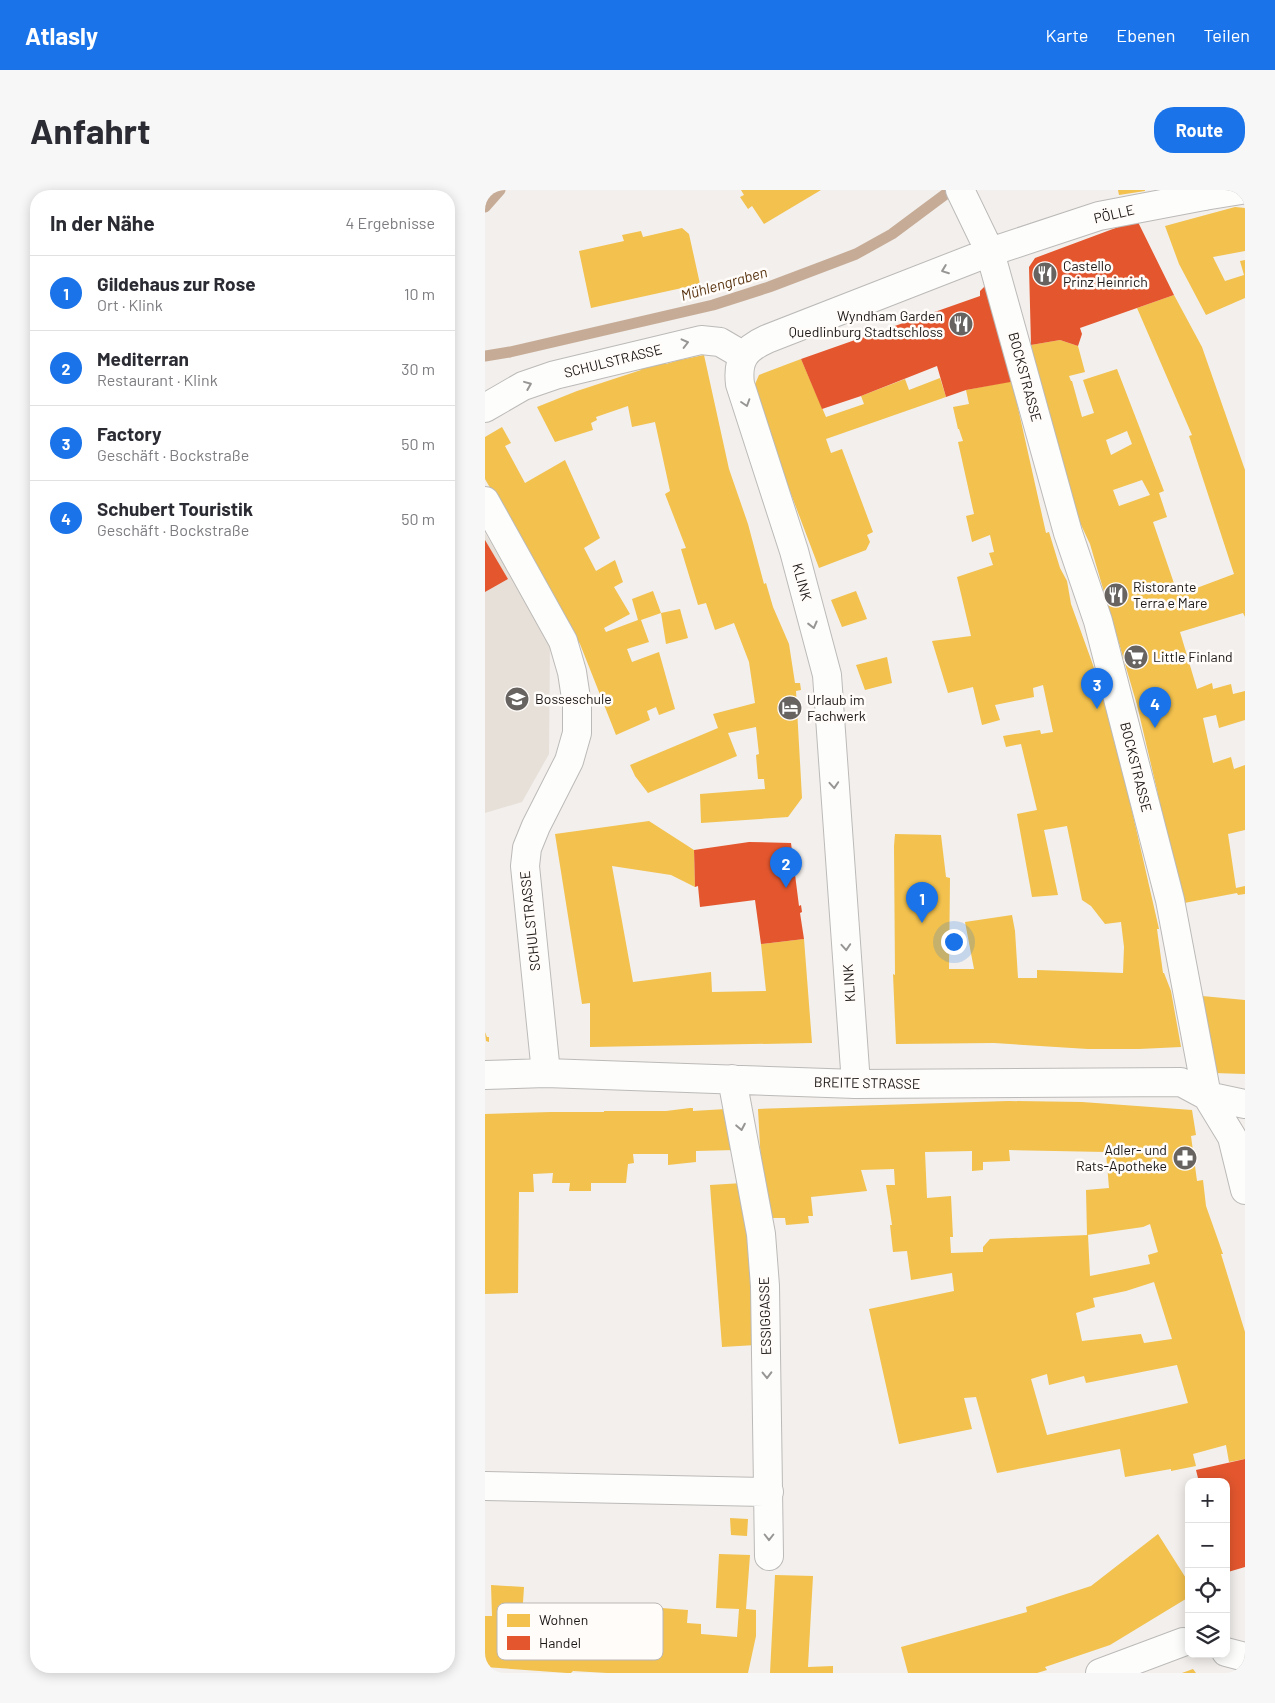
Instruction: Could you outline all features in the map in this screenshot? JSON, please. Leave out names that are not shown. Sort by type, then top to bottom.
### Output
[{"type":"street","name":"BOCKSTRASSE","points":[[960,190],[991,252],[1068,533],[1101,630],[1170,900],[1207,1096],[1231,1137],[1245,1190]]},
{"type":"street","name":"PÖLLE","points":[[991,252],[1099,216],[1241,190]]},
{"type":"street","points":[[744,356],[755,345],[767,339],[991,252]]},
{"type":"street","name":"SCHULSTRASSE","points":[[485,408],[523,386],[555,375],[701,340],[720,342],[744,356]]},
{"type":"street","name":"KLINK","points":[[744,356],[739,368],[739,384],[794,551],[827,675],[856,1084]]},
{"type":"street","name":"SCHULSTRASSE","points":[[485,501],[563,641],[572,672],[577,704],[577,733],[569,761],[527,848],[525,866],[546,1073]]},
{"type":"street","name":"BREITE STRASSE","points":[[485,1074],[546,1073],[856,1084],[1181,1082],[1207,1096],[1245,1104]]},
{"type":"street","name":"ESSIGGASSE","points":[[732,1079],[761,1242],[767,1346],[769,1556]]},
{"type":"street","points":[[485,1486],[769,1492]]},
{"type":"street","points":[[1100,1673],[1185,1643]]},
{"type":"street","points":[[1230,1653],[1245,1657]]},
{"type":"shaded area","name":"Bosseschule","points":[[485,533],[550,643],[549,754],[522,802],[485,813]]},
{"type":"building: Wohnen","points":[[741,190],[821,190],[764,224],[752,206],[748,209],[740,197],[744,195]]},
{"type":"building: Wohnen","points":[[1118,190],[1145,190],[1145,191],[1119,195]]},
{"type":"building: Wohnen","points":[[1235,207],[1245,208],[1245,251],[1213,257],[1225,281],[1244,275],[1240,261],[1245,260],[1245,298],[1206,315],[1179,264],[1165,226]]},
{"type":"building: Wohnen","points":[[682,228],[689,234],[700,284],[591,308],[579,251],[624,241],[622,235],[641,231],[643,237]]},
{"type":"building: Wohnen","points":[[1174,295],[1202,347],[1245,470],[1245,617],[1243,613],[1180,632],[1197,689],[1212,683],[1213,689],[1231,684],[1233,694],[1245,691],[1245,720],[1219,728],[1216,715],[1203,718],[1213,763],[1231,757],[1234,769],[1245,765],[1245,830],[1228,834],[1236,888],[1245,886],[1245,894],[1238,895],[1237,893],[1179,904],[1157,790],[1137,705],[1090,544],[1075,512],[1049,428],[1031,345],[1060,340],[1078,346],[1085,372],[1069,376],[1082,417],[1094,413],[1083,380],[1117,369],[1164,491],[1159,493],[1167,517],[1153,522],[1178,595],[1234,574],[1189,436],[1192,435],[1137,308]],"holes":[[[1127,431],[1132,444],[1111,455],[1106,440]],[[1142,480],[1150,495],[1119,506],[1113,490]]]},
{"type":"building: Wohnen","points":[[704,355],[729,469],[748,524],[764,584],[766,583],[773,607],[789,644],[795,683],[800,683],[801,690],[796,691],[802,798],[788,817],[701,823],[700,794],[765,789],[764,779],[758,779],[756,755],[759,754],[756,727],[728,733],[737,756],[648,793],[635,776],[630,765],[718,728],[713,714],[755,703],[749,662],[734,623],[715,630],[706,603],[698,605],[681,549],[686,548],[665,494],[670,491],[655,422],[632,427],[628,406],[596,417],[597,420],[591,423],[593,430],[555,442],[537,407],[577,391],[641,370],[640,367],[645,365],[646,368],[662,364],[665,361],[666,364],[676,361],[676,359],[680,360]]},
{"type":"building: Wohnen","points":[[801,359],[826,417],[864,404],[861,396],[905,379],[909,390],[940,378],[946,397],[826,439],[831,453],[842,449],[873,532],[867,535],[870,542],[866,550],[819,568],[752,391],[759,375]]},
{"type":"building: Wohnen","points":[[1012,381],[1046,533],[1049,532],[1060,568],[1067,581],[1071,604],[1093,665],[1119,754],[1159,929],[1157,929],[1163,973],[1171,991],[1181,1047],[1088,1049],[994,1043],[896,1044],[893,974],[895,975],[895,834],[941,835],[946,877],[950,878],[949,969],[974,969],[965,922],[1012,915],[1018,978],[1037,978],[1037,970],[1123,973],[1124,947],[1121,922],[1105,924],[1091,906],[1082,900],[1067,826],[1044,830],[1058,895],[1032,897],[1017,814],[1037,810],[1021,744],[1006,747],[1003,736],[1040,730],[1041,734],[1053,732],[1043,685],[1033,688],[1034,697],[995,705],[1000,720],[982,725],[973,687],[948,693],[932,641],[971,636],[957,577],[993,565],[989,553],[994,552],[990,535],[972,542],[966,516],[974,514],[958,442],[963,441],[953,407],[969,404],[966,390]]},
{"type":"building: Wohnen","points":[[502,427],[511,443],[505,446],[525,483],[565,460],[600,538],[584,548],[596,571],[615,560],[623,582],[614,587],[630,614],[604,628],[606,632],[638,620],[632,599],[653,591],[661,613],[641,620],[649,642],[627,649],[632,662],[659,652],[675,709],[659,715],[656,707],[647,711],[650,720],[616,735],[580,644],[485,479],[485,437]]},
{"type":"building: Wohnen","points":[[856,591],[867,619],[842,627],[831,600]]},
{"type":"building: Wohnen","points":[[680,609],[688,638],[666,644],[661,613]]},
{"type":"building: Wohnen","points":[[887,657],[892,683],[865,690],[856,665]]},
{"type":"building: Wohnen","points":[[649,821],[694,850],[695,887],[671,875],[612,866],[633,982],[711,972],[712,992],[766,991],[761,944],[804,939],[812,1043],[590,1047],[590,1003],[582,1004],[555,834]]},
{"type":"building: Wohnen","points":[[1202,996],[1245,1000],[1245,1074],[1214,1073]]},
{"type":"building: Wohnen","points":[[485,1032],[487,1037],[489,1037],[489,1042],[486,1041]]},
{"type":"building: Wohnen","points":[[1008,1101],[1082,1102],[1192,1110],[1196,1135],[1191,1136],[1197,1181],[1203,1180],[1206,1206],[1223,1254],[1221,1254],[1245,1332],[1245,1459],[1229,1462],[1226,1445],[1193,1454],[1196,1466],[1125,1477],[1120,1449],[997,1473],[976,1397],[964,1398],[972,1429],[899,1444],[869,1309],[954,1291],[952,1273],[911,1280],[907,1251],[893,1252],[890,1225],[892,1225],[886,1185],[895,1185],[894,1169],[861,1170],[867,1191],[811,1197],[813,1216],[808,1216],[809,1223],[786,1225],[785,1218],[772,1218],[761,1164],[758,1109]],"holes":[[[1009,1150],[1106,1152],[1109,1188],[1086,1190],[1087,1235],[1143,1227],[1150,1224],[1158,1252],[1148,1255],[1150,1264],[1090,1276],[1088,1235],[990,1239],[983,1247],[983,1252],[951,1253],[950,1237],[953,1237],[951,1196],[927,1198],[925,1152],[972,1151],[972,1171],[983,1170],[983,1162],[1010,1161]],[[1154,1282],[1172,1339],[1144,1343],[1141,1334],[1082,1341],[1076,1313],[1095,1307],[1093,1298],[1126,1291]],[[1177,1365],[1188,1403],[1047,1435],[1031,1379],[1047,1374],[1049,1385],[1084,1376],[1086,1383]]]},
{"type":"building: Wohnen","points":[[693,1108],[693,1111],[726,1109],[735,1150],[696,1151],[696,1162],[668,1165],[668,1154],[633,1154],[634,1163],[628,1164],[626,1183],[591,1183],[591,1191],[569,1191],[570,1183],[552,1183],[553,1173],[533,1174],[534,1192],[519,1192],[518,1293],[485,1294],[485,1114],[666,1111]]},
{"type":"building: Wohnen","points":[[743,1183],[750,1241],[756,1345],[722,1347],[710,1185]]},
{"type":"building: Wohnen","points":[[730,1518],[748,1519],[747,1536],[731,1535]]},
{"type":"building: Wohnen","points":[[1158,1534],[1185,1577],[1185,1599],[1110,1645],[1045,1667],[1047,1670],[1037,1673],[908,1673],[901,1647],[1027,1612],[1026,1607],[1091,1586]]},
{"type":"building: Wohnen","points":[[719,1554],[750,1555],[746,1609],[756,1610],[756,1636],[748,1673],[607,1673],[573,1671],[567,1673],[485,1667],[485,1616],[492,1616],[491,1585],[524,1587],[523,1603],[497,1603],[497,1660],[663,1660],[663,1608],[688,1610],[687,1623],[701,1624],[701,1634],[737,1637],[739,1609],[716,1608]]},
{"type":"building: Wohnen","points":[[775,1575],[813,1576],[808,1667],[833,1666],[833,1673],[770,1673]]},
{"type":"building: Wohnen","points":[[1193,1669],[1196,1673],[1182,1673]]},
{"type":"building: Handel","points":[[1137,220],[1174,295],[1080,328],[1082,334],[1078,346],[1060,340],[1031,345],[1029,267],[1035,258]]},
{"type":"building: Handel","points":[[985,286],[1016,381],[966,390],[946,397],[937,366],[822,409],[801,359],[980,296],[980,291]]},
{"type":"building: Handel","points":[[485,540],[508,579],[485,592]]},
{"type":"building: Handel","points":[[749,842],[791,843],[799,906],[801,905],[802,912],[800,913],[804,939],[761,944],[755,900],[700,907],[698,886],[695,887],[694,850]]},
{"type":"building: Handel","points":[[1245,1459],[1245,1567],[1230,1571],[1230,1478],[1198,1478],[1196,1470]]},
{"type":"waterway","points":[[485,207],[500,190]]},
{"type":"waterway","name":"Mühlengraben","points":[[485,356],[510,352],[713,305],[769,287],[856,254],[892,234],[951,190]]},
{"type":"place","name":"Castello Prinz Heinrich","points":[[1045,274]]},
{"type":"place","name":"Wyndham Garden Quedlinburg Stadtschloss","points":[[961,324]]},
{"type":"place","name":"Ristorante Terra e Mare","points":[[1116,595]]},
{"type":"place","name":"Little Finland","points":[[1136,657]]},
{"type":"place","name":"Bosseschule","points":[[517,699]]},
{"type":"place","name":"Urlaub im Fachwerk","points":[[790,708]]},
{"type":"place","name":"Factory","points":[[1097,709]]},
{"type":"place","name":"Schubert Touristik","points":[[1155,728]]},
{"type":"place","name":"Mediterran","points":[[786,888]]},
{"type":"place","name":"Gildehaus zur Rose","points":[[922,923]]},
{"type":"place","name":"Adler- und Rats-Apotheke","points":[[1185,1158]]}]
